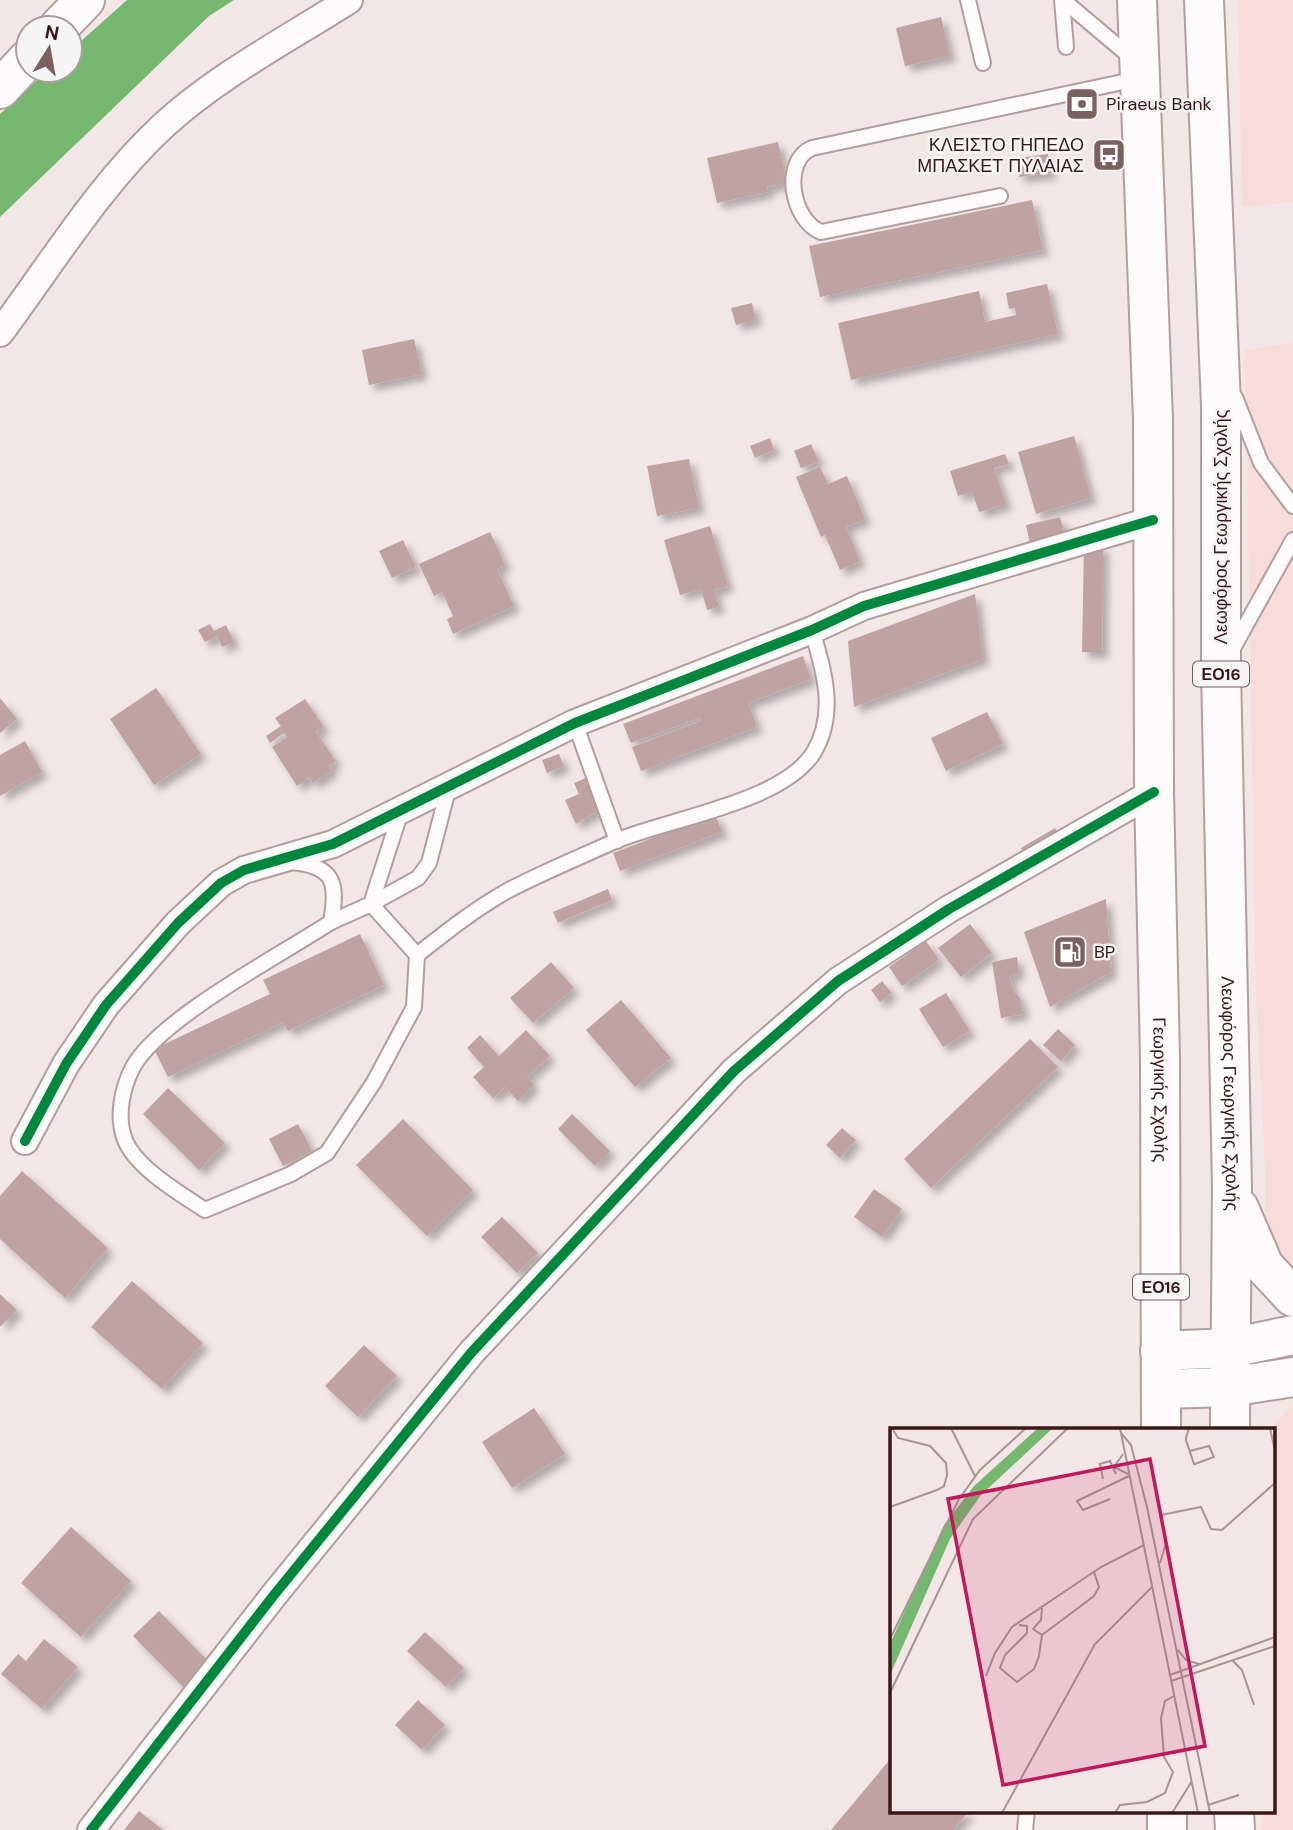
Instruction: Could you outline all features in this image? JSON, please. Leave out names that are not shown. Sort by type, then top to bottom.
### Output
[{"type":"main road","points":[[72,14],[85,0]]},
{"type":"main road","name":"ΕΟ16","points":[[1137,0],[1142,72],[1152,377],[1154,792]]},
{"type":"main road","name":"Λεωφόρος Γεωργικής Σχολής","points":[[1204,0],[1219,346],[1221,670],[1233,1186],[1230,1348]]},
{"type":"main road","points":[[0,89],[14,74]]},
{"type":"main road","name":"Γεωργικής Σχολής","points":[[1154,792],[1160,1058],[1161,1389]]},
{"type":"main road","points":[[1233,1186],[1255,1250],[1275,1281],[1293,1297]]},
{"type":"main road","points":[[1160,1351],[1230,1348],[1293,1335]]},
{"type":"main road","name":"ΕΟ16","points":[[1230,1348],[1230,1428]]},
{"type":"main road","points":[[1161,1389],[1230,1387],[1293,1377]]},
{"type":"main road","name":"ΕΟ16","points":[[1161,1389],[1161,1428]]},
{"type":"main road","points":[[1167,1812],[1167,1830]]},
{"type":"main road","points":[[1234,1812],[1235,1830]]},
{"type":"street","points":[[0,333],[132,157],[165,124],[198,97],[349,0]]},
{"type":"street","points":[[25,1141],[66,1064],[106,1005],[178,923],[221,883],[244,870],[332,844],[575,723],[812,630],[863,606],[1153,520]]},
{"type":"street","points":[[92,1830],[274,1595],[471,1353],[734,1070],[838,981],[949,909],[1154,792]]},
{"type":"lane","points":[[968,0],[983,63]]},
{"type":"lane","points":[[1062,0],[1142,72]]},
{"type":"lane","points":[[1062,0],[1066,47]]},
{"type":"lane","points":[[1000,196],[821,232],[812,229],[801,214],[793,167],[803,152],[812,148],[1142,72]]},
{"type":"lane","points":[[1219,346],[1254,450],[1293,506]]},
{"type":"lane","points":[[1221,670],[1293,540]]},
{"type":"lane","points":[[416,955],[462,920],[507,891],[617,841],[750,798],[787,777],[812,755],[826,728],[828,698],[812,630]]},
{"type":"lane","points":[[575,723],[617,841]]},
{"type":"lane","points":[[371,904],[416,955],[414,1007],[374,1082],[327,1153],[281,1179],[205,1210],[156,1178],[125,1141],[120,1103],[133,1066],[164,1031],[331,922],[418,878],[429,863],[449,785]]},
{"type":"lane","points":[[371,904],[401,811]]},
{"type":"lane","points":[[272,860],[322,869],[333,881],[336,894],[331,922]]},
{"type":"lane","points":[[1025,1830],[1027,1812]]},
{"type":"shaded area","points":[[127,0],[234,0],[209,16],[0,217],[0,114],[33,84],[84,84],[84,38]]},
{"type":"shaded area","points":[[1238,0],[1293,0],[1293,202],[1242,207]]},
{"type":"shaded area","points":[[1293,343],[1293,1284],[1265,1246],[1265,1168],[1256,995],[1245,350]]},
{"type":"shaded area","points":[[1293,1403],[1293,1830],[1262,1830],[1263,1812],[1276,1812],[1276,1428],[1271,1428]]},
{"type":"building","points":[[941,17],[950,56],[905,66],[896,28]]},
{"type":"building","points":[[778,142],[787,183],[767,187],[768,192],[717,203],[707,158]]},
{"type":"building","points":[[1048,154],[1051,173],[1019,177],[1017,158]]},
{"type":"building","points":[[1032,200],[1043,250],[820,297],[809,246]]},
{"type":"building","points":[[1047,284],[1058,334],[851,380],[838,323],[979,291],[985,322],[1016,315],[1015,308],[1009,309],[1006,293]]},
{"type":"building","points":[[752,303],[756,320],[736,325],[731,308]]},
{"type":"building","points":[[414,339],[422,374],[369,385],[362,350]]},
{"type":"building","points":[[1074,436],[1091,498],[1036,514],[1018,452]]},
{"type":"building","points":[[770,438],[774,450],[755,458],[750,446]]},
{"type":"building","points":[[811,444],[819,462],[801,468],[794,451]]},
{"type":"building","points":[[1005,454],[1009,464],[994,468],[1006,504],[979,512],[972,492],[958,496],[950,471]]},
{"type":"building","points":[[689,459],[699,508],[657,516],[647,466]]},
{"type":"building","points":[[820,467],[828,484],[847,476],[865,519],[846,527],[860,561],[840,570],[825,535],[821,537],[796,477]]},
{"type":"building","points":[[1060,517],[1066,540],[1031,548],[1026,525]]},
{"type":"building","points":[[710,526],[728,586],[714,590],[719,607],[707,610],[701,589],[680,595],[664,540]]},
{"type":"building","points":[[490,532],[505,565],[497,569],[514,606],[453,634],[447,619],[453,616],[442,592],[434,596],[419,564]]},
{"type":"building","points":[[403,540],[416,567],[392,578],[379,551]]},
{"type":"building","points":[[1084,546],[1103,546],[1102,653],[1082,652]]},
{"type":"building","points":[[975,594],[983,659],[854,707],[848,641]]},
{"type":"building","points":[[210,624],[214,631],[226,625],[234,642],[222,647],[217,636],[205,642],[198,630]]},
{"type":"building","points":[[803,656],[811,679],[748,703],[757,727],[641,771],[632,747],[701,721],[699,718],[631,743],[623,724]]},
{"type":"building","points":[[156,688],[201,754],[154,785],[110,719]]},
{"type":"building","points":[[0,698],[17,719],[0,733]]},
{"type":"building","points":[[305,699],[324,727],[316,732],[336,761],[329,766],[332,771],[313,783],[309,777],[297,786],[272,747],[287,737],[284,733],[270,743],[266,736],[281,726],[275,718]]},
{"type":"building","points":[[987,712],[1003,744],[946,771],[931,738]]},
{"type":"building","points":[[25,741],[42,772],[0,796],[0,755]]},
{"type":"building","points":[[559,754],[564,766],[547,773],[542,760]]},
{"type":"building","points":[[588,777],[602,808],[576,824],[565,800],[579,794],[574,783]]},
{"type":"building","points":[[715,814],[722,832],[620,871],[613,853]]},
{"type":"building","points":[[1055,828],[1061,840],[1028,860],[1021,848]]},
{"type":"building","points":[[608,889],[612,900],[558,923],[553,912]]},
{"type":"building","name":"BP","points":[[1106,899],[1111,972],[1050,1007],[1024,932]]},
{"type":"building","points":[[970,924],[992,953],[961,977],[938,948]]},
{"type":"building","points":[[360,934],[384,985],[288,1031],[283,1022],[168,1077],[154,1049],[270,994],[263,980]]},
{"type":"building","points":[[926,941],[939,960],[902,986],[889,967]]},
{"type":"building","points":[[1017,957],[1019,973],[1010,976],[1013,990],[1020,998],[1023,1014],[1001,1018],[992,962]]},
{"type":"building","points":[[551,962],[574,988],[533,1023],[510,998]]},
{"type":"building","points":[[882,981],[892,993],[880,1002],[871,990]]},
{"type":"building","points":[[946,993],[970,1031],[943,1047],[919,1009]]},
{"type":"building","points":[[621,1000],[671,1058],[635,1087],[586,1030]]},
{"type":"building","points":[[1058,1029],[1075,1045],[1061,1061],[1043,1045]]},
{"type":"building","points":[[526,1030],[550,1056],[527,1077],[534,1085],[518,1101],[505,1087],[493,1098],[473,1077],[484,1067],[467,1048],[480,1035],[499,1056]]},
{"type":"building","points":[[1030,1039],[1058,1067],[931,1188],[904,1159]]},
{"type":"building","points":[[168,1088],[225,1143],[199,1170],[143,1114]]},
{"type":"building","points":[[572,1114],[610,1151],[595,1166],[558,1129]]},
{"type":"building","points":[[403,1119],[473,1190],[427,1236],[356,1165]]},
{"type":"building","points":[[298,1124],[312,1151],[283,1166],[269,1139]]},
{"type":"building","points":[[842,1128],[856,1140],[840,1158],[826,1145]]},
{"type":"building","points":[[22,1171],[108,1248],[65,1298],[0,1239],[0,1196]]},
{"type":"building","points":[[874,1189],[902,1209],[882,1237],[854,1217]]},
{"type":"building","points":[[502,1217],[538,1253],[517,1273],[481,1237]]},
{"type":"building","points":[[132,1281],[203,1343],[162,1389],[91,1327]]},
{"type":"building","points":[[0,1294],[17,1310],[0,1327]]},
{"type":"building","points":[[364,1345],[397,1376],[358,1417],[325,1386]]},
{"type":"building","points":[[534,1408],[565,1454],[512,1488],[482,1442]]},
{"type":"building","points":[[71,1527],[131,1581],[81,1637],[21,1583]]},
{"type":"building","points":[[159,1611],[213,1666],[187,1691],[133,1636]]},
{"type":"building","points":[[425,1632],[464,1668],[446,1687],[407,1651]]},
{"type":"building","points":[[44,1639],[78,1667],[42,1709],[1,1674],[18,1654],[26,1661]]},
{"type":"building","points":[[418,1700],[445,1725],[422,1750],[395,1725]]},
{"type":"building","points":[[890,1759],[890,1812],[968,1812],[953,1830],[831,1830]]},
{"type":"building","points":[[139,1811],[163,1830],[124,1830]]},
{"type":"cycle path","points":[[25,1141],[66,1064],[106,1005],[178,923],[221,883],[244,870],[333,844],[575,723],[812,630],[864,606],[1153,520]]},
{"type":"cycle path","points":[[91,1830],[274,1595],[471,1353],[734,1071],[838,981],[949,909],[1154,792]]},
{"type":"place","name":"Piraeus Bank","points":[[1082,104]]},
{"type":"place","name":"ΚΛΕΙΣΤΟ ΓΗΠΕΔΟ ΜΠΑΣΚΕΤ ΠΥΛΑΙΑΣ","points":[[1109,155]]},
{"type":"place","name":"BP","points":[[1070,952]]}]
